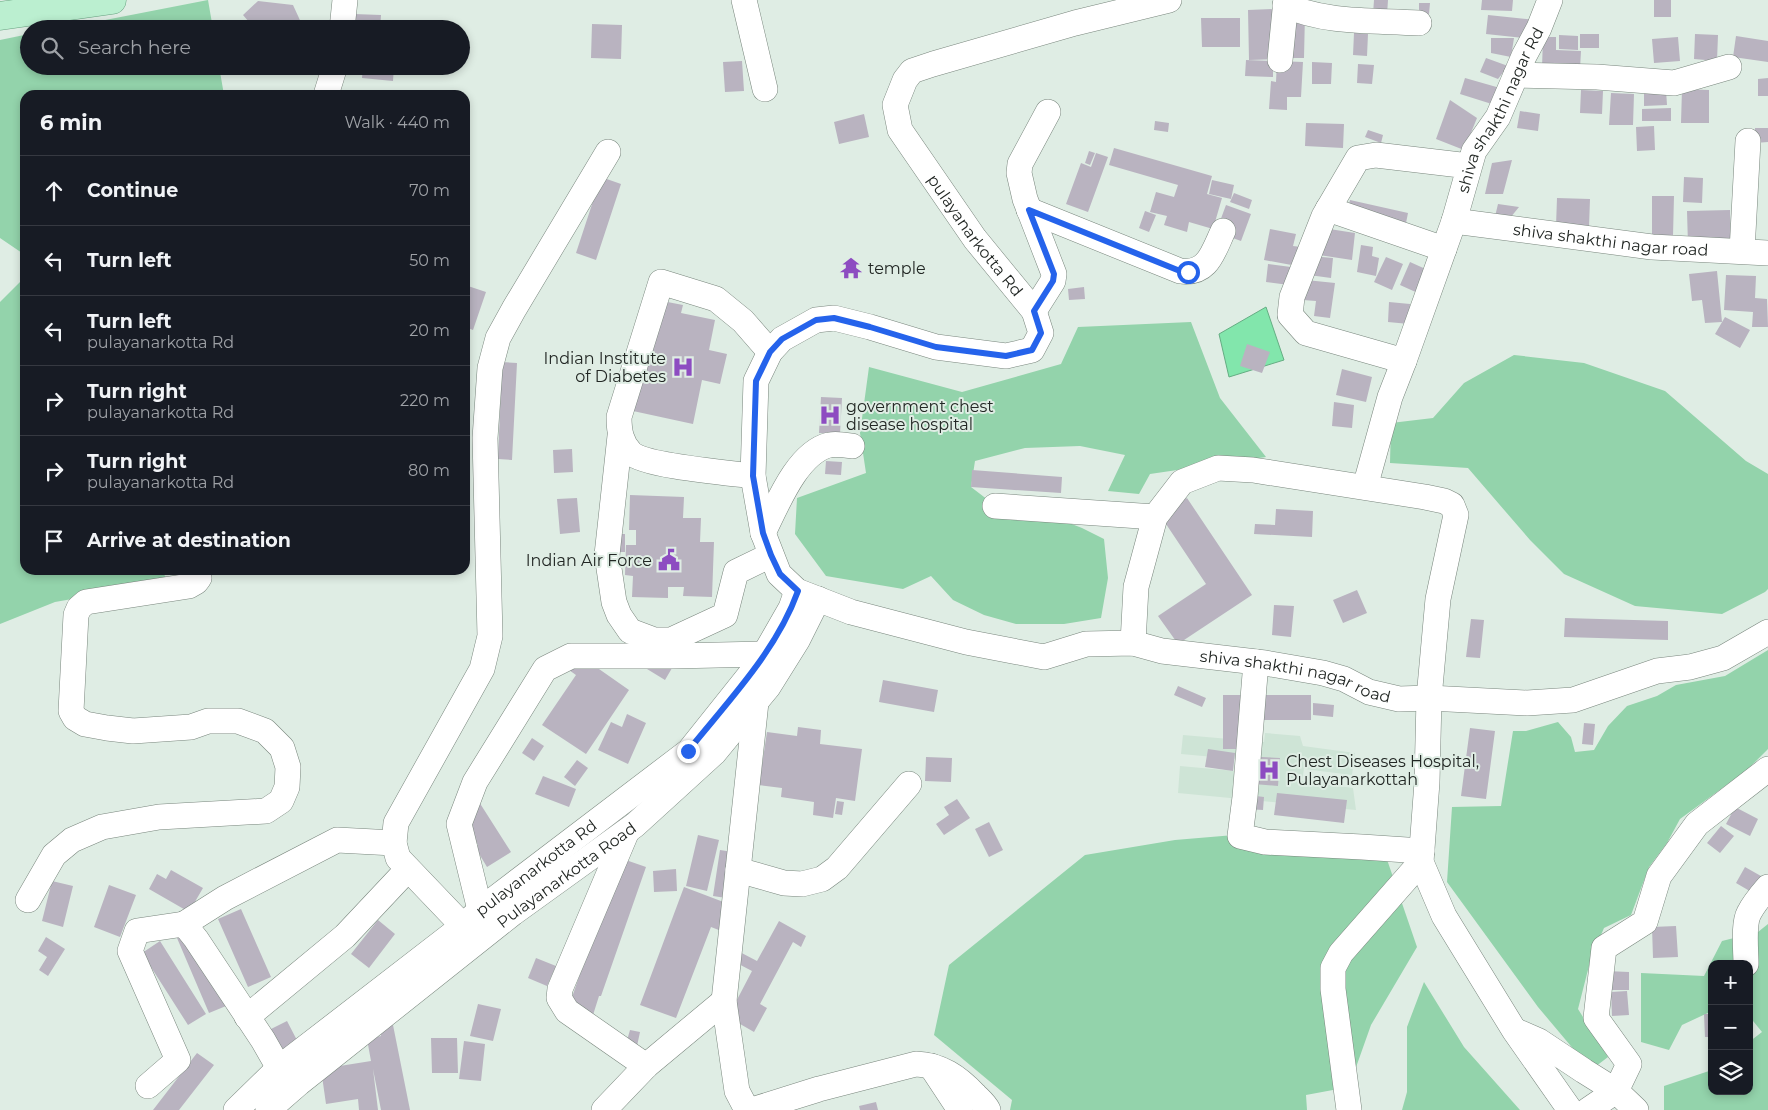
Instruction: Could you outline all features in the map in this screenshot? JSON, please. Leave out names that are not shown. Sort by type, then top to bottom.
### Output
[{"type":"main road","points":[[0,16],[112,0]]},
{"type":"street","points":[[343,20],[345,0]]},
{"type":"street","points":[[744,0],[765,89]]},
{"type":"street","name":"pulayanarkotta Rd","points":[[236,1110],[279,1068],[688,751],[762,658],[791,608],[808,595],[780,574],[767,544],[753,476],[756,381],[770,352],[782,339],[816,320],[834,318],[879,329],[936,347],[1006,356],[1032,350],[1041,333],[1034,311],[974,239],[900,130],[895,105],[905,80],[912,71],[1075,23],[1169,0]]},
{"type":"street","name":"shiva shakthi nagar Rd","points":[[1365,487],[1390,397],[1454,221],[1474,151],[1498,117],[1524,56],[1540,28],[1550,0]]},
{"type":"street","points":[[1280,60],[1285,2],[1300,11],[1346,20],[1420,23]]},
{"type":"street","points":[[1516,75],[1597,77],[1674,82],[1729,67]]},
{"type":"street","points":[[328,90],[332,75]]},
{"type":"street","points":[[1034,311],[1053,281],[1054,274],[1021,185],[1020,164],[1048,112]]},
{"type":"street","points":[[1742,251],[1748,141]]},
{"type":"street","points":[[472,918],[408,869],[398,858],[394,843],[396,823],[482,669],[490,636],[485,438],[490,368],[498,338],[608,152]]},
{"type":"street","points":[[1404,361],[1306,333],[1290,315],[1292,297],[1328,209],[1358,158],[1376,155],[1469,166]]},
{"type":"street","points":[[1328,209],[1444,249]]},
{"type":"street","points":[[1029,210],[1180,271],[1188,272],[1196,270],[1210,259],[1223,231]]},
{"type":"street","name":"shiva shakthi nagar road","points":[[1454,221],[1652,247],[1768,253]]},
{"type":"street","points":[[770,352],[743,321],[716,299],[661,282],[619,417],[620,436],[607,555],[614,602],[619,615],[630,631],[654,640],[671,640],[725,615],[736,572],[767,544],[780,498],[803,461],[815,450],[830,445],[852,446]]},
{"type":"street","points":[[620,436],[632,454],[658,464],[753,476]]},
{"type":"street","points":[[1133,643],[1136,587],[1155,516],[1182,482],[1218,468],[1253,470],[1365,487],[1444,501],[1452,505],[1456,516],[1438,599],[1429,698],[1427,782],[1422,857],[1444,916],[1514,1030],[1570,1110]]},
{"type":"street","points":[[995,506],[1155,516]]},
{"type":"street","points":[[28,900],[54,855],[72,840],[102,826],[159,817],[266,811],[281,801],[287,787],[288,767],[282,748],[265,731],[238,721],[208,721],[191,727],[133,731],[85,724],[75,718],[71,711],[74,630],[79,608],[86,602],[190,586],[199,578],[198,575]]},
{"type":"street","name":"shiva shakthi nagar road","points":[[808,595],[851,612],[886,622],[966,642],[1044,657],[1086,644],[1133,643],[1162,651],[1256,662],[1323,673],[1344,679],[1369,692],[1399,699],[1429,698],[1527,703],[1573,700],[1656,671],[1690,667],[1723,658],[1768,632]]},
{"type":"street","name":"Pulayanarkotta Road","points":[[268,1110],[299,1083],[513,913],[628,831],[714,753],[768,687],[798,639],[808,595]]},
{"type":"street","points":[[472,918],[458,824],[476,782],[545,669],[571,656],[762,658],[724,1001],[737,1090],[747,1110]]},
{"type":"street","points":[[1256,662],[1240,836],[1264,842],[1362,846],[1422,857]]},
{"type":"street","points":[[1588,1110],[1616,1090],[1629,1064],[1596,1018],[1604,948],[1645,922],[1659,876],[1697,824],[1768,769]]},
{"type":"street","points":[[738,870],[784,883],[802,884],[822,879],[837,868],[909,784]]},
{"type":"street","points":[[628,831],[560,990],[559,998],[567,1010],[646,1066]]},
{"type":"street","points":[[148,1086],[178,1060],[130,951],[137,931],[184,924],[225,898],[338,840],[394,843]]},
{"type":"street","points":[[1349,1110],[1333,990],[1333,968],[1341,953],[1422,857]]},
{"type":"street","points":[[247,1017],[345,936],[408,869]]},
{"type":"street","points":[[1746,960],[1748,915],[1768,887]]},
{"type":"street","points":[[184,924],[196,939],[279,1068]]},
{"type":"street","points":[[604,1110],[646,1066],[724,1001]]},
{"type":"street","points":[[1514,1030],[1539,1040],[1616,1090],[1636,1110]]},
{"type":"street","points":[[752,1110],[916,1064],[930,1064],[950,1072],[988,1110]]},
{"type":"street","points":[[930,1064],[960,1110]]},
{"type":"street","points":[[1549,1110],[1550,1082]]},
{"type":"shaded area","points":[[208,0],[211,20],[105,20]]},
{"type":"shaded area","points":[[20,36],[20,75],[221,75],[223,90],[20,90],[20,252],[0,238],[0,40]]},
{"type":"shaded area","points":[[20,282],[20,575],[164,575],[169,582],[55,602],[0,624],[0,302]]},
{"type":"shaded area","points":[[1266,307],[1284,360],[1229,377],[1219,334]]},
{"type":"shaded area","points":[[1191,322],[1220,398],[1266,457],[1150,474],[1139,494],[1108,491],[1125,455],[1080,446],[1025,448],[975,461],[971,487],[1005,513],[1043,513],[1104,539],[1108,578],[1101,618],[1064,624],[1016,624],[984,615],[953,600],[931,576],[903,589],[826,576],[795,534],[797,498],[866,473],[860,433],[869,367],[962,392],[1061,364],[1078,327]]},
{"type":"shaded area","points":[[1514,355],[1584,363],[1665,391],[1746,461],[1768,474],[1768,589],[1722,614],[1635,606],[1564,574],[1530,540],[1468,468],[1390,463],[1391,423],[1433,418],[1464,383]]},
{"type":"shaded area","points":[[1768,650],[1768,749],[1747,770],[1680,819],[1667,843],[1649,867],[1631,915],[1604,928],[1591,958],[1578,1009],[1608,1057],[1591,1070],[1538,1007],[1447,882],[1452,807],[1501,806],[1513,731],[1526,731],[1558,722],[1571,737],[1575,752],[1594,750],[1608,726],[1627,706],[1657,696],[1676,685],[1725,676]]},
{"type":"shaded area","name":"Chest Diseases Hospital, Pulayanarkottah","points":[[1265,733],[1300,736],[1303,746],[1355,753],[1352,775],[1304,769],[1302,781],[1353,788],[1356,810],[1178,793],[1180,766],[1235,771],[1236,759],[1181,754],[1183,735],[1264,742]]},
{"type":"shaded area","points":[[1258,833],[1381,842],[1417,947],[1371,1025],[1349,1087],[1306,1095],[1307,1110],[1010,1110],[1012,1100],[934,1035],[949,965],[1085,855],[1175,840]]},
{"type":"shaded area","points":[[1768,924],[1768,1110],[1664,1110],[1664,1086],[1708,1071],[1708,1095],[1753,1095],[1753,1039],[1762,1032],[1753,1021],[1753,960],[1712,960],[1722,941],[1758,932]]},
{"type":"shaded area","points":[[1708,968],[1708,1013],[1682,1025],[1669,1050],[1641,1042],[1641,973],[1704,976]]},
{"type":"shaded area","points":[[1424,982],[1464,1047],[1520,1110],[1402,1110],[1407,1092],[1407,1027]]},
{"type":"building","points":[[1374,0],[1388,0],[1387,15],[1373,14]]},
{"type":"building","points":[[1482,0],[1513,0],[1512,11],[1481,10]]},
{"type":"building","points":[[1654,0],[1671,0],[1671,17],[1654,17]]},
{"type":"building","points":[[258,1],[293,5],[300,20],[247,20],[243,15]]},
{"type":"building","points":[[1419,3],[1430,3],[1429,14],[1419,14]]},
{"type":"building","points":[[1274,9],[1276,59],[1249,60],[1248,10]]},
{"type":"building","points":[[1283,12],[1305,13],[1304,58],[1281,58]]},
{"type":"building","points":[[354,14],[381,15],[381,20],[354,20]]},
{"type":"building","points":[[1488,15],[1535,20],[1534,39],[1486,34]]},
{"type":"building","points":[[1201,18],[1240,18],[1240,47],[1202,47]]},
{"type":"building","points":[[592,24],[622,25],[621,59],[591,58]]},
{"type":"building","points":[[1354,33],[1368,34],[1367,56],[1353,55]]},
{"type":"building","points":[[1580,34],[1599,34],[1599,48],[1580,48]]},
{"type":"building","points":[[1695,34],[1718,35],[1717,61],[1694,59]]},
{"type":"building","points":[[1559,35],[1578,36],[1578,50],[1559,49]]},
{"type":"building","points":[[1736,36],[1768,41],[1768,62],[1733,57]]},
{"type":"building","points":[[1543,37],[1556,37],[1556,50],[1581,51],[1580,69],[1542,68]]},
{"type":"building","points":[[1678,37],[1680,61],[1654,63],[1652,39]]},
{"type":"building","points":[[1491,38],[1514,38],[1511,57],[1491,53]]},
{"type":"building","points":[[1486,58],[1508,66],[1498,79],[1480,72]]},
{"type":"building","points":[[1246,60],[1273,61],[1273,77],[1245,76]]},
{"type":"building","points":[[742,61],[744,91],[725,92],[723,62]]},
{"type":"building","points":[[1277,61],[1303,62],[1301,97],[1287,97],[1287,110],[1269,109],[1271,81],[1276,82]]},
{"type":"building","points":[[1312,62],[1332,63],[1331,84],[1312,84]]},
{"type":"building","points":[[1358,64],[1374,65],[1372,84],[1357,83]]},
{"type":"building","points":[[362,75],[393,75],[393,81],[362,78]]},
{"type":"building","points":[[1465,78],[1500,88],[1495,105],[1460,94]]},
{"type":"building","points":[[1768,78],[1768,96],[1758,96],[1758,79]]},
{"type":"building","points":[[1682,89],[1709,90],[1709,123],[1681,123]]},
{"type":"building","points":[[1581,90],[1603,91],[1602,114],[1580,113]]},
{"type":"building","points":[[1666,90],[1667,105],[1644,106],[1644,91]]},
{"type":"building","points":[[1611,93],[1634,94],[1633,125],[1609,125]]},
{"type":"building","points":[[1450,100],[1477,118],[1464,150],[1436,139]]},
{"type":"building","points":[[1671,108],[1671,121],[1642,121],[1642,109]]},
{"type":"building","points":[[1520,111],[1540,114],[1538,131],[1517,128]]},
{"type":"building","points":[[864,114],[869,137],[839,144],[834,122]]},
{"type":"building","points":[[1155,121],[1169,123],[1168,132],[1154,130]]},
{"type":"building","points":[[1306,123],[1344,124],[1343,148],[1305,146]]},
{"type":"building","points":[[1654,126],[1655,150],[1637,151],[1636,127]]},
{"type":"building","points":[[1755,128],[1768,128],[1768,142],[1755,143]]},
{"type":"building","points":[[1368,130],[1383,135],[1381,143],[1365,137]]},
{"type":"building","points":[[1114,148],[1212,176],[1207,194],[1222,198],[1213,229],[1189,222],[1187,232],[1164,225],[1167,216],[1150,212],[1156,192],[1174,197],[1178,185],[1109,165]]},
{"type":"building","points":[[1089,151],[1095,153],[1090,165],[1085,163]]},
{"type":"building","points":[[1096,153],[1108,157],[1088,212],[1066,204],[1081,163],[1091,167]]},
{"type":"building","points":[[1512,160],[1503,194],[1485,194],[1492,163]]},
{"type":"building","points":[[601,177],[621,184],[596,260],[576,253]]},
{"type":"building","points":[[1684,177],[1703,178],[1702,203],[1683,202]]},
{"type":"building","points":[[1212,180],[1234,185],[1231,199],[1209,194]]},
{"type":"building","points":[[1234,193],[1252,200],[1249,209],[1230,202]]},
{"type":"building","points":[[1652,196],[1674,196],[1673,236],[1652,235]]},
{"type":"building","points":[[1557,198],[1590,199],[1589,227],[1556,226]]},
{"type":"building","points":[[1350,200],[1408,213],[1402,243],[1343,227]]},
{"type":"building","points":[[1498,204],[1519,207],[1506,223],[1493,225]]},
{"type":"building","points":[[1226,205],[1251,214],[1241,241],[1216,232]]},
{"type":"building","points":[[1730,210],[1731,244],[1688,245],[1687,211]]},
{"type":"building","points":[[1145,211],[1156,215],[1149,232],[1139,228]]},
{"type":"building","points":[[1323,228],[1355,233],[1352,260],[1319,255]]},
{"type":"building","points":[[1270,229],[1296,234],[1293,246],[1301,247],[1297,266],[1264,260]]},
{"type":"building","points":[[1361,245],[1373,247],[1372,256],[1379,258],[1376,276],[1357,272]]},
{"type":"building","points":[[1311,256],[1333,258],[1331,278],[1309,275]]},
{"type":"building","points":[[1386,257],[1403,264],[1392,290],[1374,282]]},
{"type":"building","points":[[1410,262],[1430,271],[1420,294],[1400,285]]},
{"type":"building","points":[[1268,264],[1291,267],[1289,285],[1266,282]]},
{"type":"building","points":[[1717,271],[1722,322],[1705,323],[1702,300],[1692,301],[1689,274]]},
{"type":"building","points":[[1726,275],[1756,276],[1755,298],[1767,299],[1768,327],[1752,327],[1753,312],[1724,310]]},
{"type":"building","points":[[1306,280],[1335,283],[1330,318],[1314,316],[1316,301],[1303,300]]},
{"type":"building","points":[[470,287],[486,292],[473,330],[470,329]]},
{"type":"building","points":[[1084,287],[1085,299],[1069,300],[1068,289]]},
{"type":"building","name":"Indian Institute of Diabetes","points":[[657,300],[683,305],[681,313],[715,320],[709,350],[727,354],[720,384],[702,380],[693,424],[633,411]]},
{"type":"building","points":[[1389,302],[1410,304],[1409,324],[1388,322]]},
{"type":"building","points":[[1725,317],[1750,330],[1740,348],[1715,334]]},
{"type":"building","points":[[1247,344],[1270,352],[1262,373],[1240,366]]},
{"type":"building","points":[[502,362],[517,363],[512,460],[498,459]]},
{"type":"building","points":[[1342,369],[1372,377],[1366,402],[1336,395]]},
{"type":"building","name":"government chest disease hospital","points":[[821,397],[842,398],[840,434],[819,433]]},
{"type":"building","points":[[1334,402],[1354,405],[1352,428],[1332,426]]},
{"type":"building","points":[[572,449],[573,472],[554,473],[553,450]]},
{"type":"building","points":[[826,461],[842,462],[841,475],[825,474]]},
{"type":"building","points":[[972,470],[1062,477],[1061,493],[971,487]]},
{"type":"building","name":"Indian Air Force","points":[[630,495],[684,497],[683,518],[701,518],[700,542],[714,542],[712,597],[683,596],[684,587],[668,587],[668,598],[632,597],[633,576],[625,575],[626,545],[636,545],[636,530],[629,530]]},
{"type":"building","points":[[577,498],[580,532],[560,534],[557,499]]},
{"type":"building","points":[[1187,498],[1252,595],[1178,644],[1158,616],[1206,584],[1160,515]]},
{"type":"building","points":[[1276,509],[1313,511],[1312,537],[1254,534],[1255,524],[1275,525]]},
{"type":"building","points":[[610,534],[625,534],[625,552],[609,552]]},
{"type":"building","points":[[1357,590],[1367,613],[1343,623],[1333,600]]},
{"type":"building","points":[[1274,605],[1294,606],[1291,637],[1272,635]]},
{"type":"building","points":[[1565,618],[1668,621],[1668,640],[1564,637]]},
{"type":"building","points":[[1471,619],[1484,620],[1480,658],[1466,657]]},
{"type":"building","points":[[569,648],[629,690],[586,754],[542,725],[576,675],[559,663]]},
{"type":"building","points":[[657,652],[675,663],[665,680],[647,669]]},
{"type":"building","points":[[883,680],[938,690],[934,712],[879,702]]},
{"type":"building","points":[[1178,686],[1206,698],[1202,707],[1174,695]]},
{"type":"building","points":[[1223,695],[1311,695],[1311,720],[1245,720],[1245,749],[1223,749]]},
{"type":"building","points":[[1313,703],[1334,705],[1333,717],[1313,715]]},
{"type":"building","points":[[627,714],[646,723],[628,764],[598,750],[611,722],[622,727]]},
{"type":"building","points":[[1584,723],[1595,724],[1593,745],[1582,744]]},
{"type":"building","points":[[798,727],[821,730],[820,744],[862,749],[855,801],[836,798],[833,818],[813,815],[814,802],[781,797],[782,788],[759,785],[767,732],[797,736]]},
{"type":"building","points":[[1470,728],[1495,731],[1486,799],[1461,796]]},
{"type":"building","points":[[532,738],[544,746],[534,761],[522,753]]},
{"type":"building","points":[[1208,749],[1235,753],[1233,771],[1205,767]]},
{"type":"building","points":[[1243,756],[1280,758],[1278,786],[1241,783]]},
{"type":"building","points":[[926,757],[952,758],[951,782],[925,781]]},
{"type":"building","points":[[577,760],[588,768],[575,786],[564,777]]},
{"type":"building","points":[[543,776],[576,789],[569,807],[535,794]]},
{"type":"building","points":[[1277,793],[1347,800],[1344,823],[1274,815]]},
{"type":"building","points":[[474,794],[511,852],[487,867],[475,847],[478,845],[454,808]]},
{"type":"building","points":[[1248,795],[1264,797],[1263,810],[1247,809]]},
{"type":"building","points":[[957,799],[970,818],[944,835],[936,824],[949,815],[944,807]]},
{"type":"building","points":[[837,801],[844,802],[842,815],[835,814]]},
{"type":"building","points":[[1735,807],[1758,819],[1750,836],[1726,824]]},
{"type":"building","points":[[989,822],[1003,850],[989,857],[975,829]]},
{"type":"building","points":[[1721,826],[1734,836],[1720,853],[1707,843]]},
{"type":"building","points":[[698,835],[719,840],[707,891],[686,886]]},
{"type":"building","points":[[720,850],[733,852],[726,898],[713,896]]},
{"type":"building","points":[[620,858],[646,867],[593,1015],[569,1006]]},
{"type":"building","points":[[1745,867],[1768,880],[1760,897],[1736,883]]},
{"type":"building","points":[[676,869],[677,891],[654,892],[653,871]]},
{"type":"building","points":[[171,870],[203,888],[189,912],[149,889],[157,874],[166,879]]},
{"type":"building","points":[[52,881],[73,886],[63,927],[42,921]]},
{"type":"building","points":[[109,885],[136,895],[120,937],[94,927]]},
{"type":"building","points":[[684,887],[734,906],[724,932],[711,927],[676,1018],[640,1005]]},
{"type":"building","points":[[241,909],[271,977],[248,987],[218,919]]},
{"type":"building","points":[[378,920],[395,934],[369,968],[351,954]]},
{"type":"building","points":[[779,921],[806,936],[801,947],[793,942],[760,1004],[767,1008],[754,1032],[728,1017],[752,971],[729,959],[734,949],[757,961]]},
{"type":"building","points":[[1676,926],[1678,957],[1653,958],[1652,927]]},
{"type":"building","points":[[193,931],[226,1006],[209,1013],[177,938]]},
{"type":"building","points":[[46,937],[65,949],[48,976],[39,970],[47,957],[38,951]]},
{"type":"building","points":[[160,941],[206,1014],[188,1025],[142,953]]},
{"type":"building","points":[[536,958],[556,966],[547,986],[528,978]]},
{"type":"building","points":[[1606,971],[1629,972],[1629,990],[1606,990]]},
{"type":"building","points":[[1627,991],[1629,1015],[1612,1016],[1611,992]]},
{"type":"building","points":[[478,1004],[501,1009],[493,1041],[470,1036]]},
{"type":"building","points":[[1704,1014],[1708,1014],[1708,1037],[1705,1037]]},
{"type":"building","points":[[287,1021],[301,1048],[277,1059],[263,1033]]},
{"type":"building","points":[[393,1025],[410,1110],[381,1110],[373,1069],[378,1110],[359,1110],[358,1099],[326,1104],[321,1069],[371,1061],[367,1039],[381,1036],[379,1028]]},
{"type":"building","points":[[630,1030],[640,1032],[637,1046],[626,1044]]},
{"type":"building","points":[[431,1038],[457,1038],[458,1073],[432,1073]]},
{"type":"building","points":[[464,1041],[485,1044],[481,1081],[459,1079]]},
{"type":"building","points":[[197,1053],[214,1065],[179,1110],[153,1110]]},
{"type":"building","points":[[876,1102],[878,1110],[860,1110],[859,1106]]},
{"type":"place","name":"temple","points":[[851,268]]},
{"type":"place","name":"Indian Institute of Diabetes","points":[[683,367]]},
{"type":"place","name":"government chest disease hospital","points":[[830,415]]},
{"type":"place","name":"Indian Air Force","points":[[669,560]]},
{"type":"place","name":"Chest Diseases Hospital, Pulayanarkottah","points":[[1269,770]]},
{"type":"route","points":[[688,751],[760,662],[791,608],[798,591],[780,574],[771,555],[763,533],[753,476],[756,381],[770,352],[782,339],[816,320],[834,318],[903,336],[936,347],[1006,356],[1032,350],[1041,333],[1034,311],[1053,281],[1054,274],[1029,210],[1180,271],[1188,272]]}]
